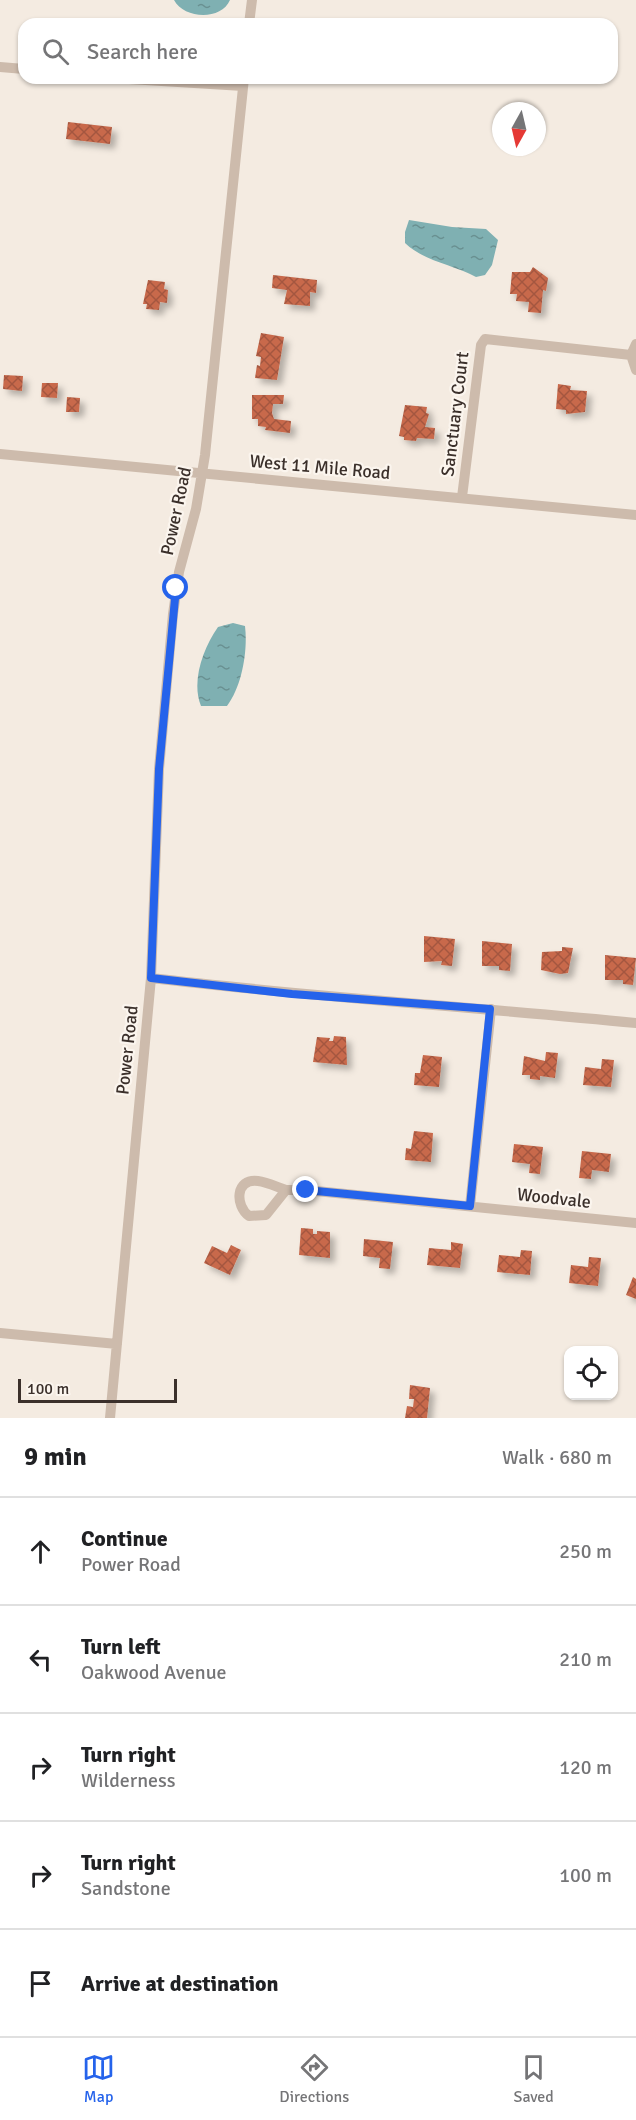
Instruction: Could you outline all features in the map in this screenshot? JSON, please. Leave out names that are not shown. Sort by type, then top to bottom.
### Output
[{"type":"street","points":[[250,18],[252,0]]},
{"type":"street","points":[[0,67],[18,68]]},
{"type":"street","name":"Power Road","points":[[110,1418],[151,978],[159,769],[173,614],[179,572],[196,509],[202,473],[243,84]]},
{"type":"street","name":"Sanctuary Court","points":[[462,497],[481,345],[485,339],[631,355]]},
{"type":"street","points":[[636,344],[631,355],[636,370]]},
{"type":"street","name":"West 11 Mile Road","points":[[0,454],[636,515]]},
{"type":"street","points":[[151,978],[292,994],[636,1023]]},
{"type":"street","points":[[470,1206],[490,1009]]},
{"type":"street","name":"Woodvale","points":[[286,1190],[360,1194],[636,1222]]},
{"type":"street","points":[[0,1333],[117,1344]]},
{"type":"water","points":[[174,0],[230,0],[219,12],[202,15],[186,11]]},
{"type":"water","points":[[409,220],[452,227],[486,229],[498,240],[492,265],[485,275],[476,277],[421,255],[405,243],[405,232]]},
{"type":"water","points":[[233,623],[245,626],[246,636],[245,657],[237,689],[227,706],[201,706],[197,686],[203,655],[218,627]]},
{"type":"building","points":[[68,122],[112,127],[110,144],[66,139]]},
{"type":"building","points":[[533,267],[548,278],[546,291],[543,290],[541,313],[528,312],[529,302],[516,301],[517,294],[510,294],[512,272],[530,272]]},
{"type":"building","points":[[273,275],[317,280],[316,293],[310,292],[310,306],[284,304],[287,290],[272,288]]},
{"type":"building","points":[[148,280],[165,282],[164,289],[168,290],[167,303],[160,302],[159,310],[146,309],[147,304],[143,304]]},
{"type":"building","points":[[261,333],[284,337],[277,380],[255,378],[257,365],[260,366],[261,357],[256,356]]},
{"type":"building","points":[[4,375],[23,376],[22,391],[3,389]]},
{"type":"building","points":[[42,383],[58,383],[57,398],[41,397]]},
{"type":"building","points":[[558,384],[571,386],[570,390],[587,391],[585,412],[566,414],[566,410],[556,409]]},
{"type":"building","points":[[252,395],[284,395],[283,404],[273,404],[272,413],[274,419],[291,421],[290,433],[265,430],[266,427],[258,426],[258,419],[252,419]]},
{"type":"building","points":[[67,397],[80,398],[79,412],[66,412]]},
{"type":"building","points":[[405,405],[427,407],[426,413],[429,414],[425,427],[435,428],[434,439],[404,440],[404,437],[399,436]]},
{"type":"building","points":[[424,936],[455,939],[452,966],[441,965],[442,961],[424,962]]},
{"type":"building","points":[[482,941],[512,944],[510,971],[499,970],[499,966],[482,966]]},
{"type":"building","points":[[562,947],[573,948],[568,973],[560,974],[541,970],[542,952],[562,951]]},
{"type":"building","points":[[605,955],[636,958],[633,985],[623,984],[623,980],[605,980]]},
{"type":"building","points":[[334,1036],[346,1037],[347,1065],[313,1062],[317,1037],[330,1038],[329,1041],[333,1041]]},
{"type":"building","points":[[546,1052],[558,1053],[555,1078],[540,1076],[540,1080],[530,1079],[530,1075],[522,1075],[524,1056],[545,1061]]},
{"type":"building","points":[[423,1055],[442,1057],[439,1087],[414,1085],[415,1073],[420,1073]]},
{"type":"building","points":[[602,1059],[614,1060],[611,1087],[583,1085],[585,1067],[601,1069]]},
{"type":"building","points":[[414,1131],[433,1133],[431,1162],[405,1160],[406,1148],[411,1149]]},
{"type":"building","points":[[514,1144],[543,1147],[540,1174],[529,1173],[530,1164],[512,1162]]},
{"type":"building","points":[[582,1151],[611,1154],[609,1172],[592,1170],[591,1179],[579,1178]]},
{"type":"building","points":[[301,1228],[313,1229],[313,1234],[317,1234],[317,1231],[330,1232],[330,1258],[299,1255]]},
{"type":"building","points":[[364,1239],[393,1242],[390,1269],[379,1268],[380,1258],[363,1256]]},
{"type":"building","points":[[451,1242],[463,1244],[460,1268],[427,1265],[429,1248],[451,1250]]},
{"type":"building","points":[[231,1245],[241,1250],[230,1275],[204,1263],[212,1246],[227,1253]]},
{"type":"building","points":[[521,1250],[532,1251],[530,1275],[497,1272],[499,1255],[520,1257]]},
{"type":"building","points":[[589,1257],[601,1258],[598,1286],[569,1283],[571,1265],[588,1267]]},
{"type":"building","points":[[633,1277],[636,1279],[636,1299],[626,1295]]},
{"type":"building","points":[[410,1385],[430,1388],[427,1418],[405,1418],[407,1406],[413,1407],[414,1399],[409,1399]]},
{"type":"route","points":[[176,588],[159,769],[151,978],[292,994],[490,1009],[470,1206],[306,1190]]}]
